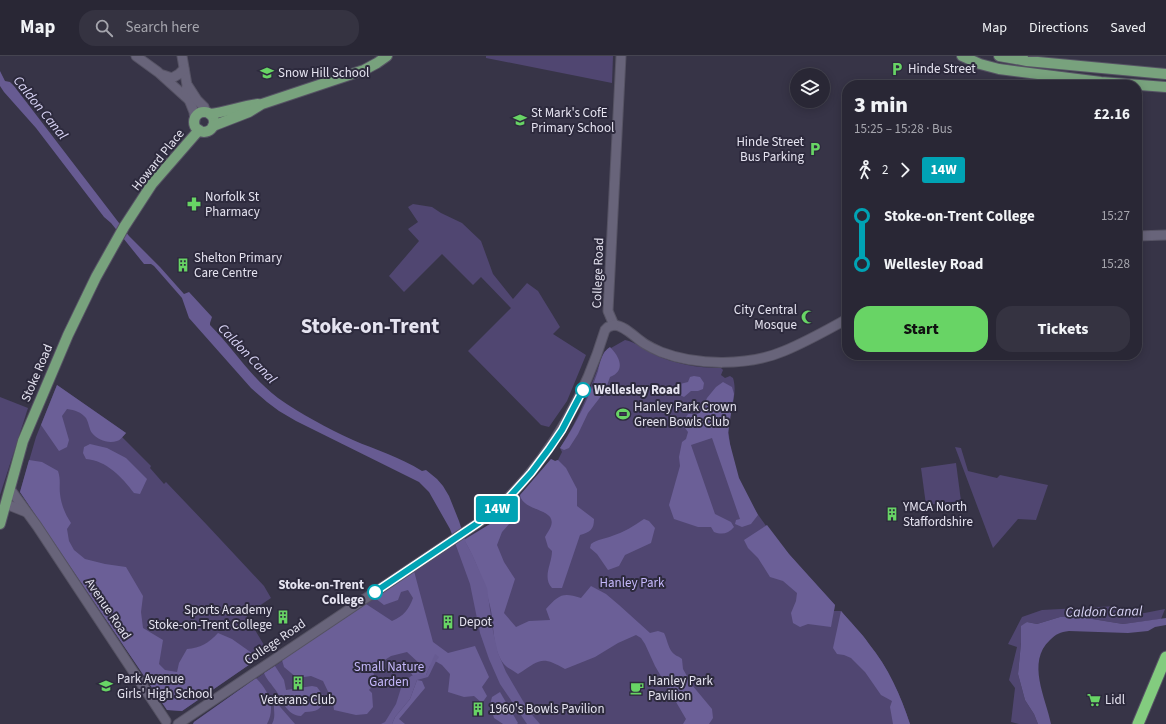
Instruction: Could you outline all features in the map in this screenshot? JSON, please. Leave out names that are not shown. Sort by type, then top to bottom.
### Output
[{"type":"highway","points":[[1138,724],[1166,657]]},
{"type":"main road","points":[[262,104],[247,105],[223,112],[198,114],[197,125],[206,131],[209,130],[213,126],[249,112],[262,104],[364,70],[377,64],[387,56]]},
{"type":"main road","points":[[962,56],[980,64],[999,69],[1085,80]]},
{"type":"main road","points":[[999,56],[1027,61],[1166,74]]},
{"type":"main road","points":[[1142,85],[1166,87]]},
{"type":"main road","points":[[208,113],[214,120],[213,126]]},
{"type":"main road","name":"Howard Place","points":[[117,240],[152,184],[197,125]]},
{"type":"main road","name":"Stoke Road","points":[[0,524],[23,441],[43,393],[96,277],[117,240]]},
{"type":"street","points":[[136,56],[158,72],[189,100]]},
{"type":"street","points":[[182,56],[187,85],[186,92],[194,112],[197,125]]},
{"type":"street","name":"College Road","points":[[178,724],[447,543],[466,532],[504,503],[531,473],[562,430],[583,390],[605,330],[614,325],[608,311],[621,56]]},
{"type":"street","points":[[158,72],[172,78],[184,69]]},
{"type":"street","points":[[187,85],[208,113]]},
{"type":"street","points":[[1142,236],[1166,235]]},
{"type":"street","points":[[614,325],[623,328],[646,345],[675,356],[703,361],[738,362],[766,357],[785,351],[842,322]]},
{"type":"street","name":"Avenue Road","points":[[10,489],[103,626],[164,723]]},
{"type":"street","points":[[6,504],[26,512]]},
{"type":"street","points":[[164,723],[173,721],[178,724]]},
{"type":"green space","points":[[486,56],[613,56],[612,83],[486,58]]},
{"type":"green space","points":[[413,204],[432,207],[462,223],[481,241],[493,274],[513,299],[527,283],[538,291],[560,327],[553,334],[586,355],[567,401],[549,427],[541,425],[468,351],[511,308],[481,277],[473,285],[442,254],[404,292],[389,276],[419,241],[408,229],[418,222],[408,207]]},
{"type":"green space","name":"Hanley Park","points":[[625,340],[636,344],[653,354],[678,363],[721,368],[723,370],[721,375],[725,378],[730,376],[733,378],[734,400],[729,421],[731,452],[735,469],[747,497],[769,530],[795,562],[835,605],[834,611],[841,611],[863,635],[876,653],[893,682],[910,724],[193,724],[260,676],[446,550],[495,521],[534,481],[551,459],[555,461],[558,460],[562,452],[560,448],[567,437],[590,389],[604,352]]},
{"type":"green space","points":[[57,385],[126,433],[122,437],[151,466],[150,468],[164,484],[166,482],[264,586],[271,598],[246,615],[267,650],[259,658],[182,711],[167,710],[20,492],[36,437]]},
{"type":"green space","points":[[0,397],[28,408],[0,495]]},
{"type":"green space","points":[[955,447],[961,448],[968,471],[997,478],[1000,475],[1048,485],[1036,520],[1018,519],[993,548]]},
{"type":"green space","points":[[956,463],[961,501],[926,505],[921,468]]},
{"type":"green space","points":[[1117,606],[1129,616],[1165,609],[1161,619],[1123,624],[1080,617],[1060,617],[1037,624],[1027,622],[1021,630],[1018,674],[1025,700],[1034,714],[1038,724],[1019,724],[1011,722],[1015,688],[1009,680],[1017,647],[1008,644],[1022,617],[1042,610]]},
{"type":"shaded area","points":[[0,71],[5,81],[10,82],[14,86],[129,236],[184,294],[189,292],[212,317],[210,325],[259,382],[278,398],[296,410],[353,440],[397,458],[422,471],[426,470],[443,486],[449,496],[466,543],[487,588],[493,631],[498,653],[506,672],[523,701],[540,724],[527,724],[500,684],[480,633],[470,584],[450,529],[429,492],[419,482],[296,421],[279,411],[251,388],[189,318],[182,298],[154,266],[151,264],[144,264],[111,223],[104,217],[36,128],[4,92],[0,86]]},
{"type":"shaded area","points":[[610,347],[619,359],[620,368],[610,377],[605,391],[588,413],[578,434],[569,448],[564,450],[560,448],[582,411],[591,391],[602,358],[607,349]]},
{"type":"shaded area","points":[[690,377],[700,377],[704,383],[703,389],[691,391],[684,397],[678,394],[676,388],[680,384],[688,382]]},
{"type":"shaded area","points":[[723,382],[732,387],[734,394],[728,433],[730,444],[739,478],[758,515],[751,524],[742,527],[735,524],[736,520],[740,519],[712,438],[691,445],[715,514],[731,522],[734,527],[722,534],[714,532],[711,527],[698,527],[674,519],[669,505],[680,466],[679,457],[682,442],[686,439],[688,432],[683,422],[688,414],[698,414],[702,410],[707,398],[716,387]]},
{"type":"shaded area","points":[[57,385],[126,433],[117,441],[103,441],[92,433],[86,418],[82,414],[67,409],[62,416],[69,440],[67,447],[59,451],[41,425]]},
{"type":"shaded area","points":[[90,444],[107,448],[126,458],[147,479],[140,494],[134,493],[119,476],[107,466],[93,460],[86,459],[83,453],[84,447]]},
{"type":"shaded area","points":[[551,459],[555,461],[558,460],[566,468],[577,489],[577,506],[594,519],[591,530],[580,535],[562,588],[552,588],[548,579],[548,570],[552,551],[548,547],[545,537],[551,526],[552,520],[545,513],[527,504],[522,500],[520,495]]},
{"type":"shaded area","points":[[29,460],[42,462],[58,471],[61,501],[65,513],[71,523],[67,529],[69,541],[74,550],[85,559],[126,567],[143,596],[141,612],[143,628],[163,640],[159,664],[165,670],[177,672],[179,663],[187,649],[204,644],[218,633],[232,639],[259,658],[182,711],[167,710],[20,492]]},
{"type":"shaded area","points":[[505,511],[510,514],[511,522],[502,532],[497,545],[504,562],[515,579],[504,613],[516,627],[529,621],[550,620],[546,609],[554,601],[565,595],[581,598],[591,586],[606,594],[650,633],[658,631],[664,633],[669,648],[674,654],[682,659],[683,669],[692,685],[712,709],[713,718],[709,724],[683,724],[686,719],[655,666],[645,644],[641,638],[636,635],[618,643],[595,657],[565,669],[551,662],[545,661],[536,663],[518,674],[507,667],[498,654],[494,638],[490,606],[476,563],[464,540],[495,521]]},
{"type":"shaded area","points":[[644,519],[649,521],[655,528],[651,543],[625,555],[619,566],[608,570],[597,554],[590,548],[591,544],[625,531]]},
{"type":"shaded area","points":[[767,525],[789,554],[835,605],[831,627],[808,624],[800,627],[793,623],[791,613],[796,601],[797,593],[783,581],[770,577],[758,558],[748,548],[744,540]]},
{"type":"shaded area","points":[[414,571],[433,642],[448,653],[475,646],[489,677],[482,687],[487,696],[482,703],[474,696],[464,697],[448,692],[450,674],[442,665],[435,661],[430,666],[426,675],[413,676],[411,673],[416,671],[420,664],[407,652],[391,656],[372,668],[376,682],[369,690],[372,693],[373,707],[367,714],[356,715],[334,710],[333,702],[323,681],[311,676],[297,678],[284,667],[282,660],[366,604],[392,621],[400,617],[408,609],[413,598],[408,590],[401,592],[398,600],[384,605],[375,598]]},
{"type":"shaded area","points":[[841,611],[863,635],[882,662],[898,692],[910,724],[893,724],[890,707],[892,701],[881,695],[865,672],[851,658],[837,654],[833,648]]},
{"type":"shaded area","points":[[1060,617],[1080,617],[1123,624],[1166,618],[1166,625],[1155,627],[1148,631],[1128,633],[1069,631],[1054,636],[1043,649],[1039,659],[1038,669],[1042,692],[1051,724],[1038,724],[1034,714],[1025,700],[1018,674],[1021,626],[1027,622],[1037,624]]},
{"type":"shaded area","points":[[435,654],[439,657],[428,677],[417,680],[410,699],[395,717],[392,724],[381,724],[385,722],[396,704],[401,688],[407,680],[411,676],[419,674],[426,675]]},
{"type":"shaded area","points":[[275,666],[284,680],[286,690],[312,686],[317,687],[325,698],[321,707],[313,711],[305,712],[301,716],[291,713],[264,673]]},
{"type":"shaded area","points":[[256,678],[268,694],[270,700],[271,711],[267,724],[193,724],[194,722]]},
{"type":"shaded area","points":[[417,680],[422,681],[425,688],[399,719],[405,724],[392,724],[395,717],[410,699]]},
{"type":"shaded area","points":[[500,692],[518,723],[517,724],[503,724],[494,718],[490,705],[492,697]]},
{"type":"shaded area","points":[[275,701],[295,724],[272,724],[274,718]]},
{"type":"bus line","name":"14W","points":[[375,592],[478,523],[504,503],[531,473],[549,449],[562,430],[583,390]]},
{"type":"place","name":"Hinde Street","points":[[897,69]]},
{"type":"place","name":"Snow Hill School","points":[[267,73]]},
{"type":"place","name":"St Mark's CofE Primary School","points":[[520,120]]},
{"type":"place","name":"Hinde Street Bus Parking","points":[[815,149]]},
{"type":"place","name":"Norfolk St Pharmacy","points":[[194,204]]},
{"type":"place","name":"Shelton Primary Care Centre","points":[[183,265]]},
{"type":"place","name":"City Central Mosque","points":[[808,317]]},
{"type":"place","name":"Wellesley Road","points":[[583,390]]},
{"type":"place","name":"Hanley Park Crown Green Bowls Club","points":[[623,414]]},
{"type":"place","name":"YMCA North Staffordshire","points":[[892,514]]},
{"type":"place","name":"Stoke-on-Trent College","points":[[375,592]]},
{"type":"place","name":"Sports Academy Stoke-on-Trent College","points":[[283,617]]},
{"type":"place","name":"Depot","points":[[448,622]]},
{"type":"place","name":"Veterans Club","points":[[298,683]]},
{"type":"place","name":"Park Avenue Girls' High School","points":[[106,686]]},
{"type":"place","name":"Hanley Park Pavilion","points":[[637,688]]},
{"type":"place","name":"Lidl","points":[[1094,700]]},
{"type":"place","name":"1960's Bowls Pavilion","points":[[478,709]]},
{"type":"district","name":"Stoke-on-Trent","points":[[370,326]]},
{"type":"water label","name":"Caldon Canal","points":[[40,108]]},
{"type":"water label","name":"Caldon Canal","points":[[247,354]]},
{"type":"water label","name":"Caldon Canal","points":[[1104,612]]},
{"type":"park label","name":"Small Nature Garden","points":[[389,674]]}]
